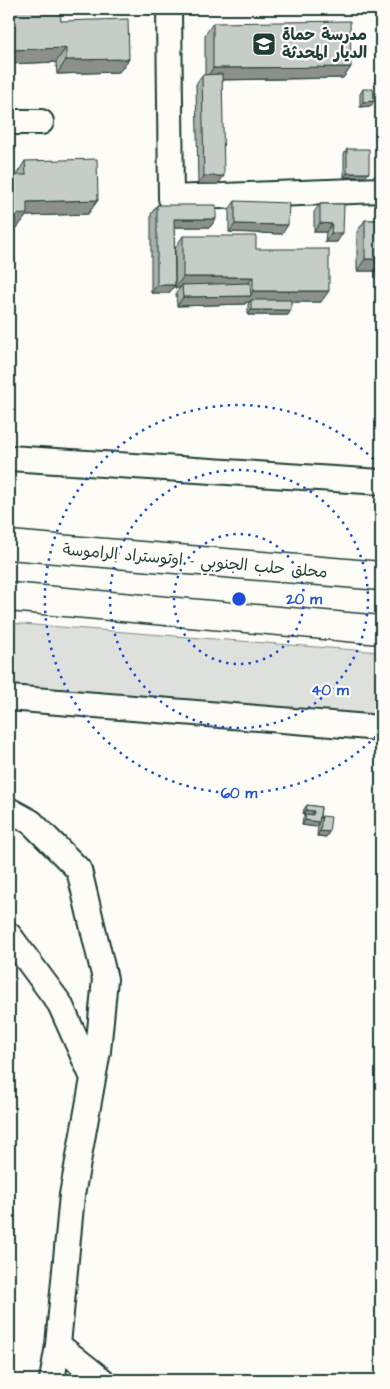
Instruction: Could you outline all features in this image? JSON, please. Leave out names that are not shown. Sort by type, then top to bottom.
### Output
[{"type":"highway","name":"محلق حلب الجنوبي - اوتوستراد الراموسة","points":[[9,545],[381,576]]},
{"type":"highway","points":[[9,597],[381,630]]},
{"type":"street","points":[[169,9],[171,198],[381,190]]},
{"type":"street","points":[[9,122],[41,122]]},
{"type":"street","points":[[9,458],[381,482]]},
{"type":"street","points":[[9,698],[381,728]]},
{"type":"street","points":[[9,810],[31,822],[79,870],[104,979],[98,1051],[72,1195],[58,1345],[52,1380]]},
{"type":"street","points":[[9,935],[60,1004],[93,1078]]},
{"type":"street","points":[[58,1345],[102,1380]]},
{"type":"shaded area","points":[[9,623],[381,652],[381,716],[9,687]]},
{"type":"building","points":[[9,9],[60,9],[61,21],[128,19],[129,59],[66,60],[66,48],[9,50]]},
{"type":"building","points":[[350,21],[351,67],[213,68],[213,23]]},
{"type":"building","points":[[222,74],[224,176],[204,176],[202,75]]},
{"type":"building","points":[[363,89],[373,89],[374,101],[363,102]]},
{"type":"building","points":[[347,149],[369,149],[369,173],[347,173]]},
{"type":"building","points":[[97,159],[98,200],[27,202],[27,214],[9,215],[9,175],[26,175],[25,161]]},
{"type":"building","points":[[235,201],[289,203],[288,225],[235,224]]},
{"type":"building","points":[[320,204],[344,204],[343,233],[331,233],[332,224],[320,223]]},
{"type":"building","points":[[157,205],[216,205],[216,219],[174,219],[175,285],[157,285]]},
{"type":"building","points":[[365,220],[381,220],[381,259],[365,259]]},
{"type":"building","points":[[183,236],[256,236],[256,249],[329,249],[329,291],[253,291],[253,277],[183,277]]},
{"type":"building","points":[[250,283],[251,296],[183,297],[182,285]]},
{"type":"building","points":[[251,300],[291,300],[291,310],[251,310]]},
{"type":"building","points":[[307,805],[321,807],[319,822],[305,820],[306,814],[313,815],[314,811],[306,810]]},
{"type":"building","points":[[322,816],[331,817],[329,832],[320,831]]},
{"type":"building","points":[[9,1357],[14,1358],[11,1380],[9,1380]]},
{"type":"place","name":"مدرسة حماة الديار المحدثة","points":[[264,44]]}]
